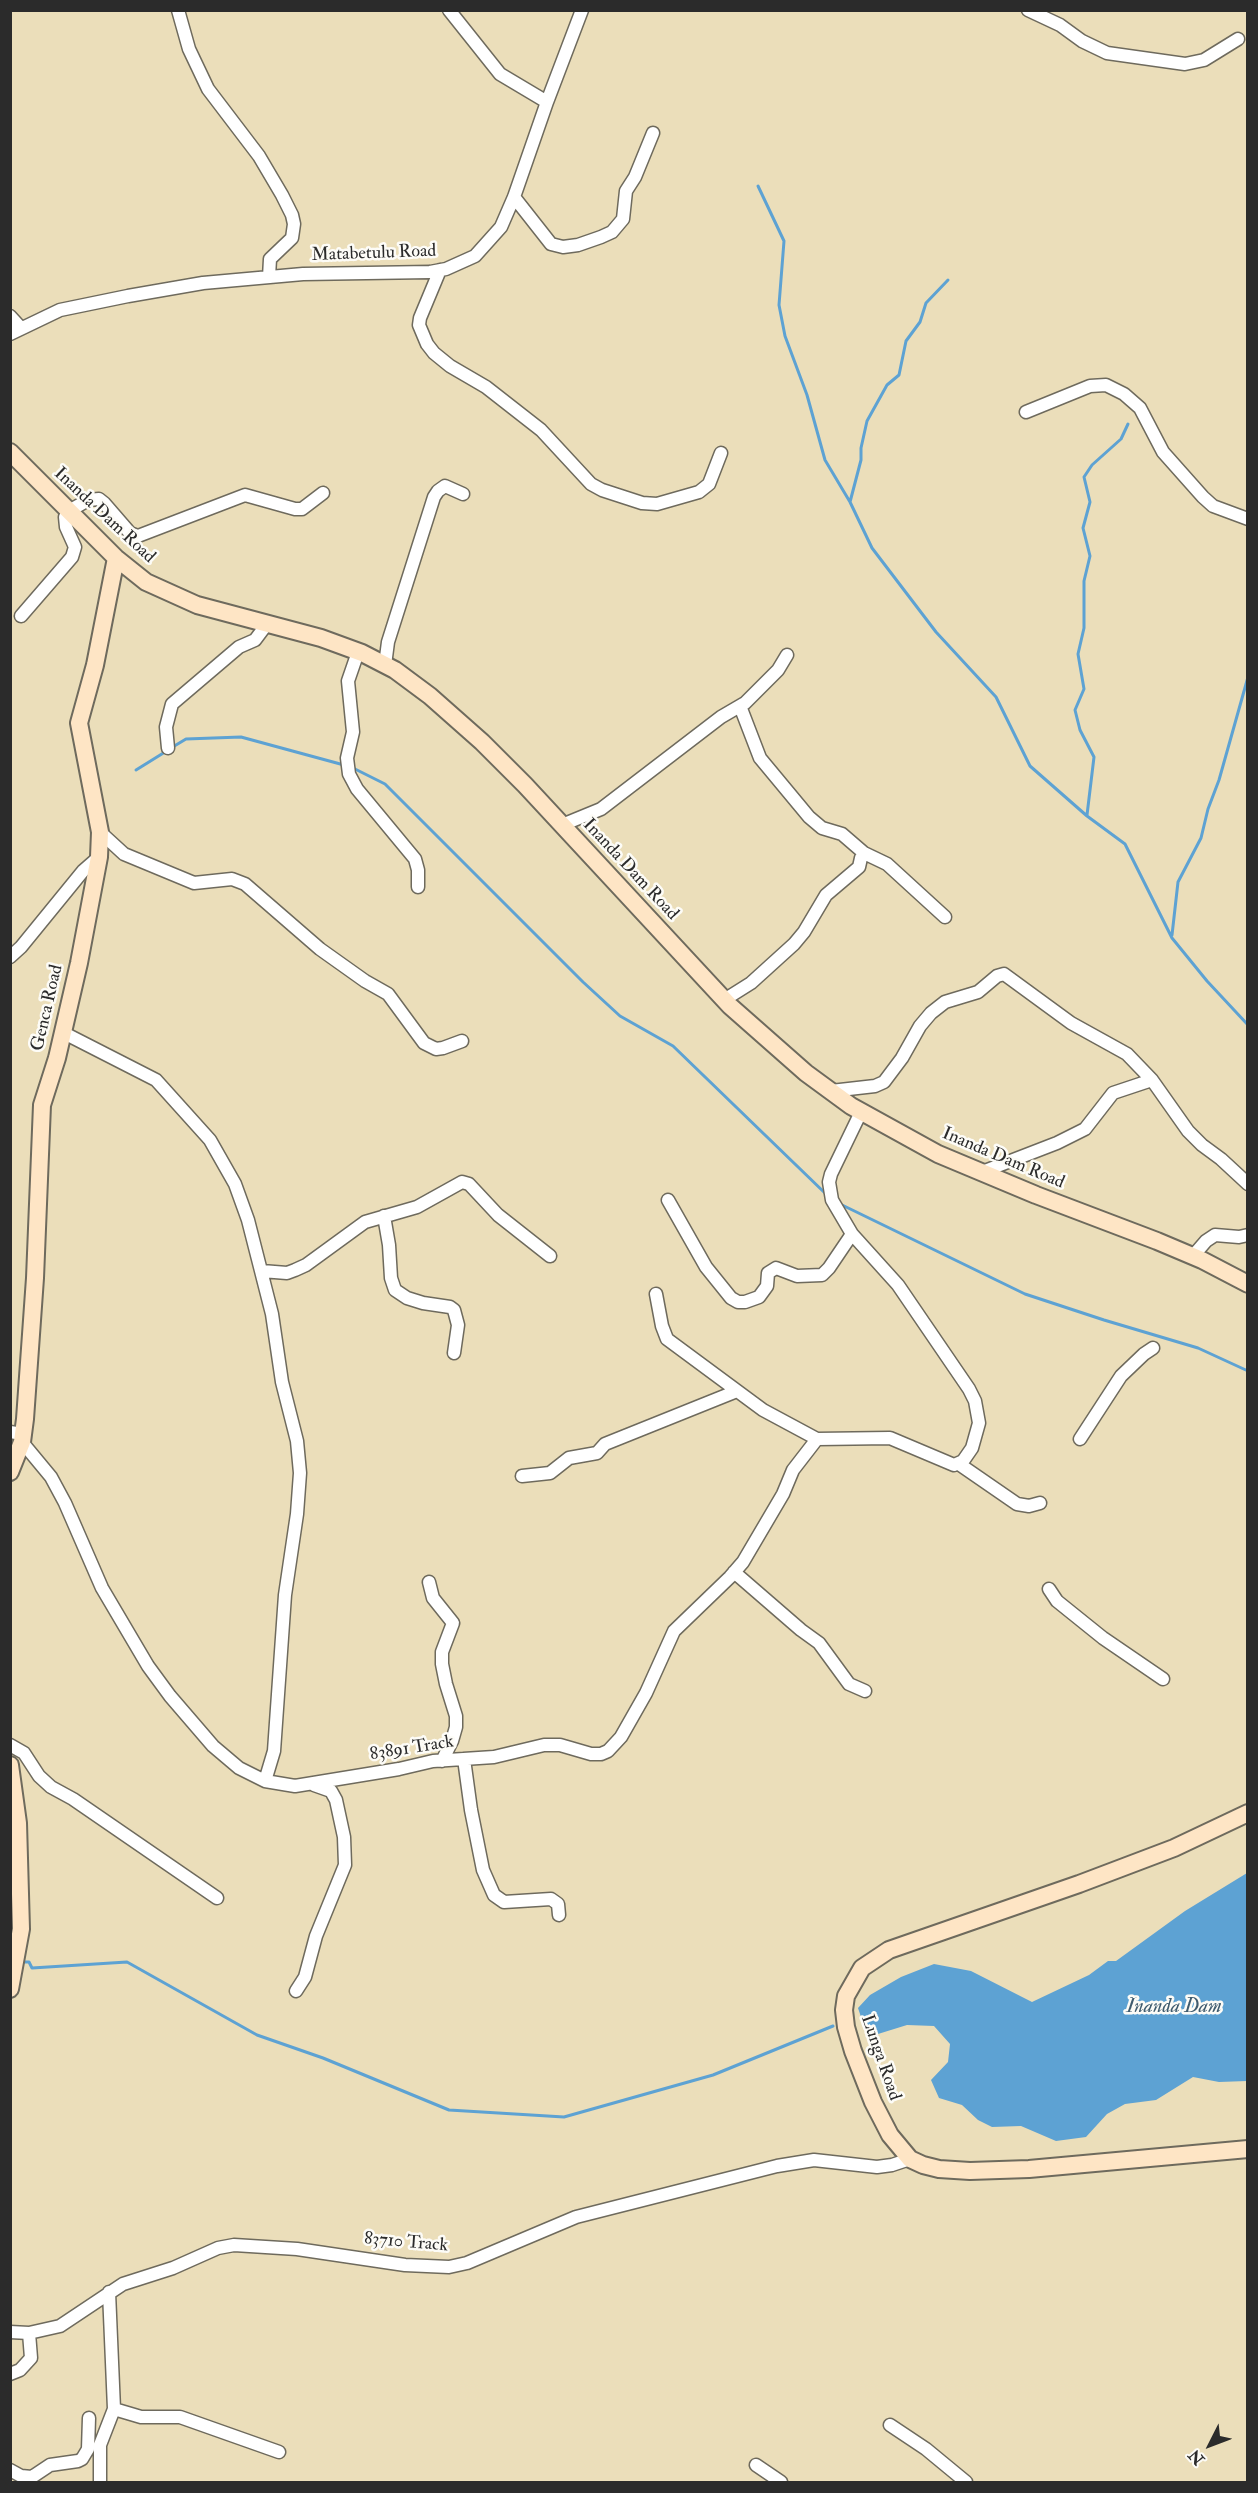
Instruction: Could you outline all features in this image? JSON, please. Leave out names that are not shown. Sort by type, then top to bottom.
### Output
[{"type":"street","points":[[178,10],[189,49],[208,89],[259,156],[292,215],[294,224],[292,238],[270,259],[269,277]]},
{"type":"street","points":[[449,10],[500,74],[547,102]]},
{"type":"street","name":"Matabetulu Road","points":[[16,331],[60,310],[203,283],[303,274],[402,274],[440,270],[475,256],[501,227],[582,10]]},
{"type":"street","points":[[1028,10],[1060,25],[1082,41],[1107,53],[1185,64],[1204,60],[1238,39]]},
{"type":"street","points":[[514,197],[550,244],[563,247],[578,245],[612,232],[623,219],[626,191],[635,177],[653,133]]},
{"type":"street","points":[[440,270],[420,318],[419,325],[427,344],[450,366],[486,387],[542,430],[591,484],[642,503],[657,504],[699,492],[714,473],[721,453]]},
{"type":"street","points":[[10,316],[16,331]]},
{"type":"street","points":[[1026,412],[1090,386],[1106,385],[1124,394],[1140,408],[1163,452],[1203,497],[1214,506],[1248,519]]},
{"type":"street","name":"Inanda Dam Road","points":[[10,452],[116,558],[146,582],[197,605],[321,639],[358,652],[385,665],[430,696],[482,741],[724,1000],[806,1073],[861,1112],[938,1154],[1193,1256],[1248,1284]]},
{"type":"street","points":[[385,665],[391,631],[434,497],[438,490],[445,486],[463,495]]},
{"type":"street","points":[[21,616],[72,557],[75,547],[64,521],[69,511],[88,500],[99,500],[130,533],[138,536],[245,495],[302,509],[323,494]]},
{"type":"street","name":"Genca Road","points":[[10,1472],[19,1436],[35,1278],[42,1105],[57,1058],[90,911],[99,857],[100,832],[79,723],[95,665],[116,558]]},
{"type":"street","points":[[168,748],[166,727],[172,704],[239,647],[255,640],[267,624]]},
{"type":"street","points":[[358,652],[348,681],[353,732],[347,758],[349,774],[357,789],[415,859],[418,886]]},
{"type":"street","points":[[562,825],[601,809],[672,757],[721,717],[740,706],[778,670],[787,655]]},
{"type":"street","points":[[740,706],[760,758],[809,817],[822,828],[842,834],[865,854],[887,864],[945,917]]},
{"type":"street","points":[[100,832],[124,854],[194,884],[232,879],[245,884],[321,949],[365,981],[388,994],[424,1043],[436,1049],[462,1041]]},
{"type":"street","points":[[724,1000],[751,983],[794,944],[804,932],[825,895],[859,867],[861,858],[865,854]]},
{"type":"street","points":[[10,957],[21,947],[83,871],[99,857]]},
{"type":"street","points":[[831,1091],[875,1086],[884,1082],[931,1012],[945,1002],[978,992],[997,975],[1004,974],[1071,1023],[1127,1054],[1152,1080],[1188,1131],[1248,1184]]},
{"type":"street","points":[[62,1032],[156,1080],[210,1140],[236,1184],[262,1271],[272,1314],[282,1382],[297,1441],[300,1473],[297,1514],[285,1595],[274,1751],[265,1781]]},
{"type":"street","points":[[982,1173],[1057,1143],[1085,1129],[1113,1093],[1152,1080]]},
{"type":"street","points":[[861,1112],[829,1182],[832,1200],[852,1234],[898,1285],[975,1401],[979,1423],[975,1439],[968,1456],[959,1464]]},
{"type":"street","points":[[262,1271],[287,1273],[295,1270],[306,1265],[351,1231],[384,1216],[417,1207],[464,1182],[516,1231],[550,1256]]},
{"type":"street","points":[[668,1200],[706,1267],[731,1298],[738,1302],[746,1302],[759,1297],[767,1286],[768,1273],[776,1268],[796,1276],[822,1275],[852,1234]]},
{"type":"street","points":[[384,1216],[391,1278],[395,1290],[407,1298],[450,1307],[454,1310],[458,1325],[454,1353]]},
{"type":"street","points":[[1193,1256],[1206,1241],[1215,1235],[1239,1237],[1248,1235]]},
{"type":"street","points":[[656,1294],[667,1340],[763,1410],[817,1439],[890,1438],[946,1462],[959,1464],[1017,1504],[1029,1506],[1040,1503]]},
{"type":"street","points":[[1080,1439],[1121,1376],[1153,1348]]},
{"type":"street","points":[[522,1476],[550,1473],[570,1458],[597,1453],[605,1444],[737,1391]]},
{"type":"street","name":"83891 Track","points":[[19,1436],[51,1478],[65,1503],[102,1588],[148,1666],[213,1746],[239,1768],[265,1781],[282,1785],[308,1784],[442,1761],[494,1756],[544,1745],[561,1745],[591,1754],[608,1752],[621,1737],[646,1693],[674,1631],[734,1572],[753,1547],[794,1470],[817,1439]]},
{"type":"street","points":[[734,1572],[819,1643],[849,1684],[865,1691]]},
{"type":"street","points":[[429,1582],[433,1598],[453,1623],[442,1652],[442,1664],[456,1716],[456,1726],[452,1741],[442,1761]]},
{"type":"street","points":[[1049,1589],[1057,1601],[1103,1638],[1163,1679]]},
{"type":"street","points":[[10,1745],[24,1753],[39,1776],[51,1786],[217,1898]]},
{"type":"street","points":[[464,1760],[483,1870],[494,1895],[504,1902],[551,1899],[558,1904],[559,1915]]},
{"type":"street","points":[[10,1765],[18,1823],[21,1919],[15,1972],[10,1989]]},
{"type":"street","points":[[296,1991],[305,1977],[316,1936],[340,1881],[346,1852],[334,1795],[327,1788],[308,1784]]},
{"type":"street","name":"Lunga Road","points":[[1248,1813],[1143,1860],[889,1950],[862,1968],[846,1996],[844,2010],[846,2027],[873,2102],[890,2134],[910,2158],[939,2169],[970,2171],[1064,2166],[1248,2149]]},
{"type":"street","name":"83710 Track","points":[[10,2332],[29,2333],[60,2326],[109,2292],[140,2277],[173,2268],[218,2248],[234,2245],[297,2249],[405,2265],[449,2267],[466,2263],[576,2217],[777,2166],[814,2160],[877,2167],[892,2165],[910,2158]]},
{"type":"street","points":[[100,2482],[100,2445],[114,2409],[109,2292]]},
{"type":"street","points":[[10,2374],[20,2370],[31,2358],[29,2333]]},
{"type":"street","points":[[114,2409],[141,2417],[180,2417],[279,2452]]},
{"type":"street","points":[[10,2470],[21,2476],[32,2477],[51,2465],[82,2459],[88,2449],[89,2418]]},
{"type":"street","points":[[890,2425],[926,2449],[966,2482]]},
{"type":"street","points":[[756,2465],[781,2482]]},
{"type":"water","name":"Inanda Dam","points":[[1247,1873],[1247,2081],[1219,2082],[1193,2077],[1156,2100],[1125,2104],[1107,2114],[1086,2137],[1056,2141],[1021,2126],[992,2127],[978,2120],[962,2105],[939,2098],[931,2080],[948,2062],[950,2044],[934,2026],[907,2025],[878,2034],[866,2029],[862,2020],[858,2008],[870,1995],[901,1977],[934,1964],[971,1971],[1032,2002],[1089,1975],[1108,1961],[1116,1961],[1185,1911]]},
{"type":"waterway","points":[[758,186],[784,241],[779,305],[785,336],[807,395],[825,460],[850,502],[872,548],[936,632],[996,697],[1030,766],[1087,816],[1125,844],[1172,938],[1207,981],[1248,1025]]},
{"type":"waterway","points":[[850,502],[861,460],[861,448],[867,421],[887,385],[899,375],[906,341],[920,322],[926,303],[948,280]]},
{"type":"waterway","points":[[1087,815],[1094,757],[1080,730],[1075,710],[1084,689],[1078,654],[1084,628],[1084,581],[1090,556],[1083,528],[1090,502],[1084,477],[1092,465],[1121,439],[1128,424]]},
{"type":"waterway","points":[[1172,935],[1178,882],[1201,838],[1248,677]]},
{"type":"waterway","points":[[171,748],[186,739],[241,737],[344,765]]},
{"type":"waterway","points":[[136,770],[165,752]]},
{"type":"waterway","points":[[353,768],[385,784],[583,982],[620,1016],[673,1046],[827,1195]]},
{"type":"waterway","points":[[840,1204],[1025,1294],[1198,1348],[1248,1371]]},
{"type":"waterway","points":[[22,1962],[29,1962],[32,1968],[127,1962],[257,2035],[323,2058],[449,2110],[564,2117],[713,2075],[833,2026]]}]
